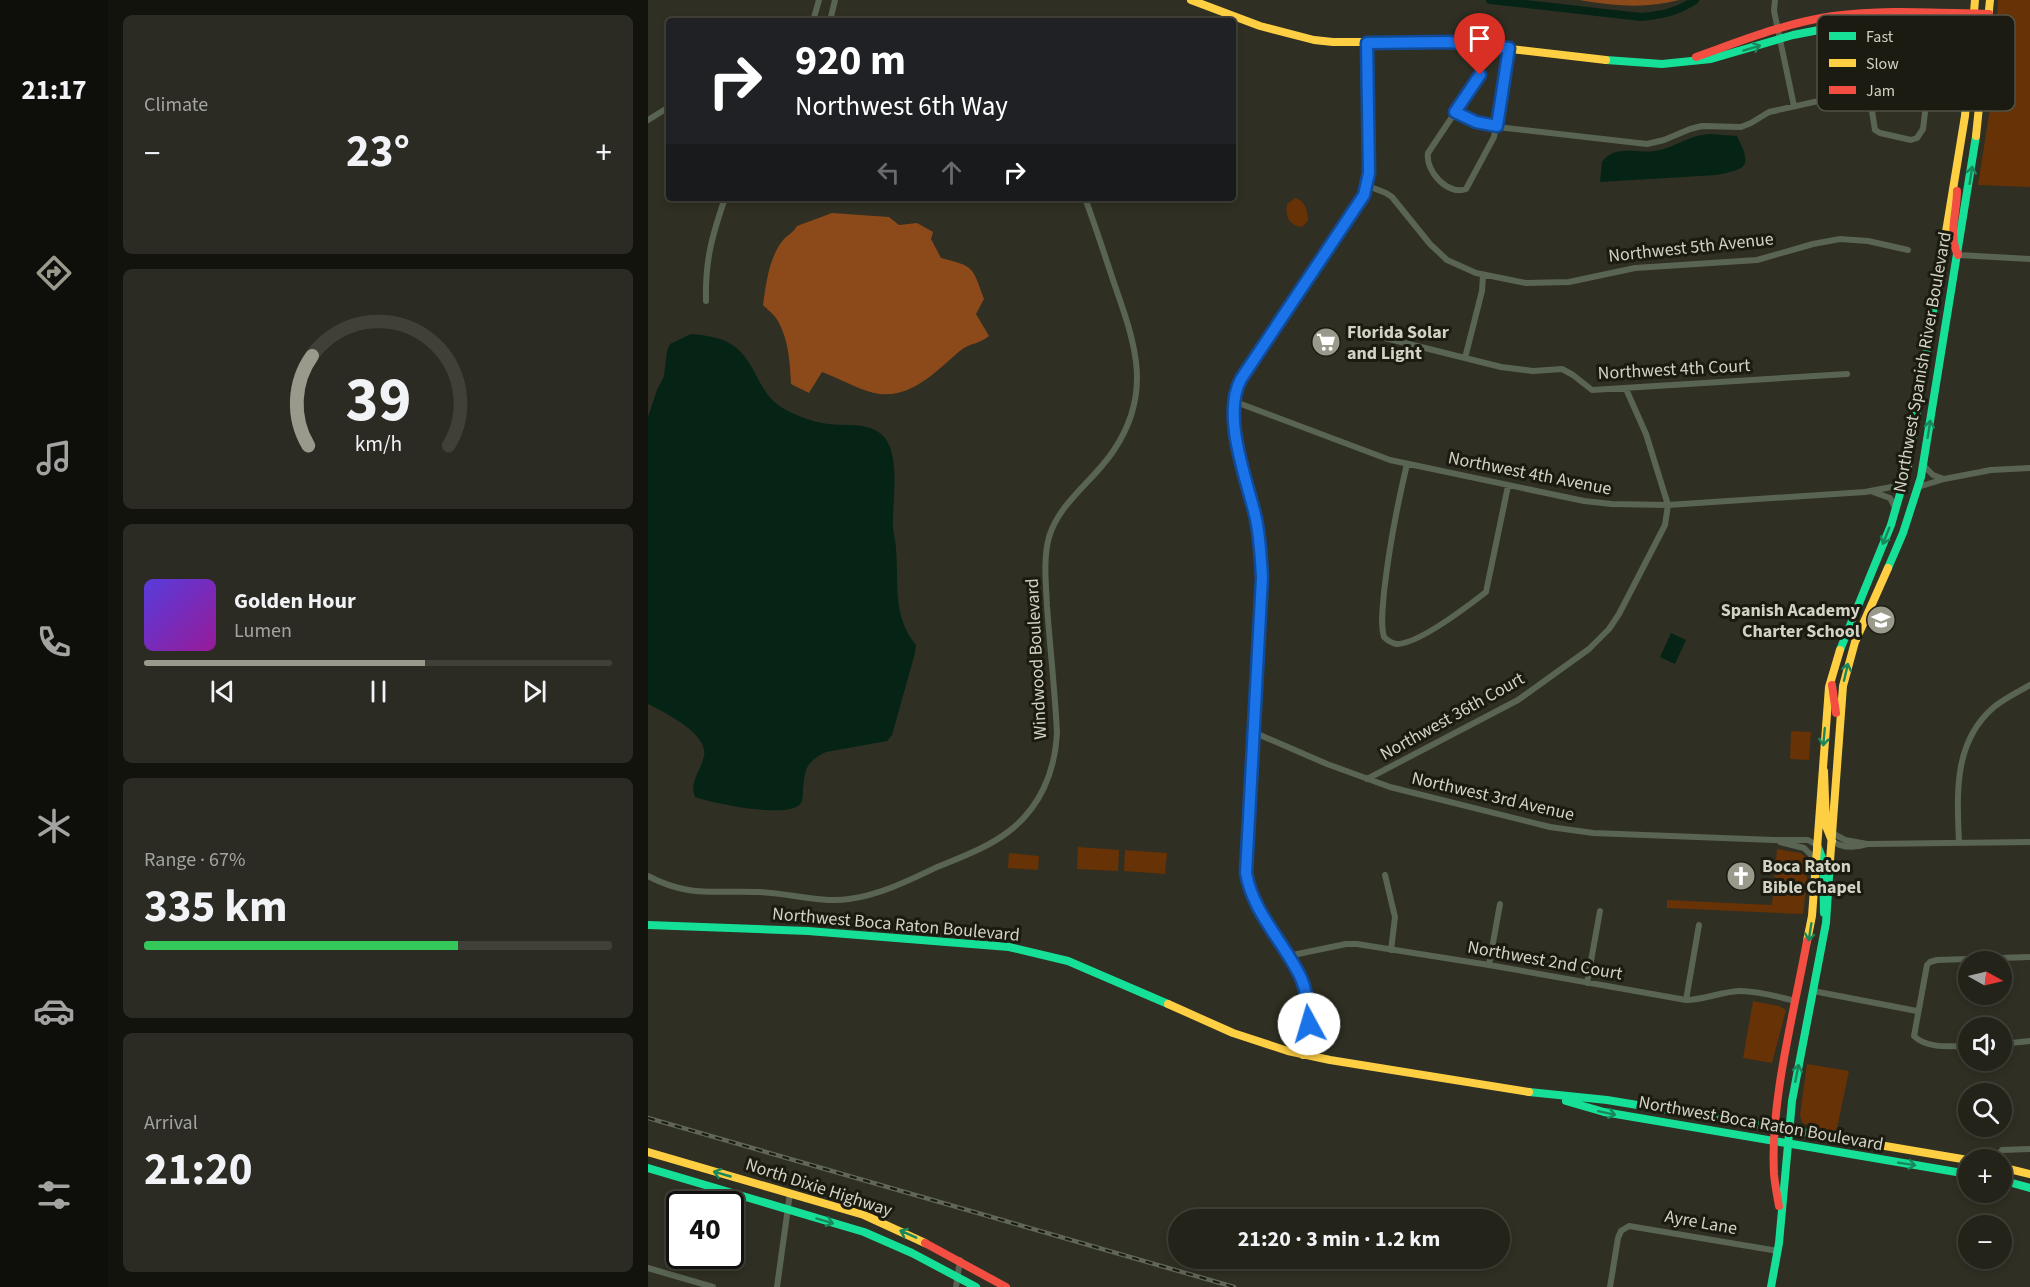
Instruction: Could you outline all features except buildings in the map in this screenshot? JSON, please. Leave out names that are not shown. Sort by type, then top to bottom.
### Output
[{"type":"street","points":[[814,18],[819,0]]},
{"type":"street","points":[[831,18],[835,0]]},
{"type":"street","points":[[1191,0],[1280,34],[1314,40],[1367,43],[1449,42],[1625,62],[1662,64],[1712,59],[1817,31]]},
{"type":"street","points":[[1775,0],[1773,6],[1794,106]]},
{"type":"street","name":"Northwest Spanish River Boulevard","points":[[1974,13],[1975,0]]},
{"type":"street","name":"Northwest Spanish River Boulevard","points":[[1989,14],[1990,0]]},
{"type":"street","points":[[1843,15],[1909,12],[1989,14]]},
{"type":"street","points":[[1682,62],[1778,29],[1817,20]]},
{"type":"street","points":[[1303,1055],[1309,1024],[1309,1006],[1300,978],[1256,903],[1246,873],[1262,578],[1256,518],[1233,423],[1233,401],[1241,379],[1355,211],[1368,186],[1367,43]]},
{"type":"street","points":[[1480,75],[1428,153],[1428,165],[1444,185],[1459,192],[1466,189],[1489,148],[1497,126],[1509,48]]},
{"type":"street","points":[[1455,112],[1476,122],[1497,126],[1647,144],[1702,126],[1741,127],[1769,112],[1817,103]]},
{"type":"street","points":[[648,120],[666,109]]},
{"type":"street","points":[[1872,111],[1875,130],[1911,140],[1923,129],[1926,111]]},
{"type":"street","name":"Northwest Spanish River Boulevard","points":[[1781,1217],[1774,1174],[1775,1128],[1779,1093],[1810,928],[1822,762],[1831,679],[1843,640],[1905,483],[1966,111]]},
{"type":"street","name":"Northwest Spanish River Boulevard","points":[[1771,1287],[1778,1251],[1794,1087],[1825,926],[1842,698],[1849,663],[1858,636],[1904,532],[1918,487],[1980,111]]},
{"type":"street","points":[[1956,172],[1958,202],[1953,244],[1958,255],[2030,259]]},
{"type":"street","name":"Northwest 5th Avenue","points":[[1368,186],[1392,197],[1441,255],[1461,268],[1483,275],[1526,283],[1552,284],[1635,268],[1757,260],[1775,257],[1812,244],[1840,239],[1868,241],[1908,250]]},
{"type":"street","points":[[706,301],[709,248],[724,201]]},
{"type":"street","name":"Windwood Boulevard","points":[[648,876],[665,885],[693,892],[760,892],[832,900],[857,897],[891,887],[987,845],[1009,832],[1036,802],[1052,769],[1057,733],[1046,590],[1049,536],[1065,506],[1104,464],[1122,438],[1133,409],[1137,386],[1137,368],[1132,337],[1086,201]]},
{"type":"street","points":[[1465,358],[1482,291],[1483,275]]},
{"type":"street","name":"Northwest 4th Court","points":[[1369,334],[1518,369],[1562,369],[1592,390],[1847,374]]},
{"type":"street","points":[[1626,389],[1646,434],[1668,505]]},
{"type":"street","name":"Northwest 4th Avenue","points":[[1233,401],[1376,456],[1584,501],[1668,505],[1869,491],[1905,483]]},
{"type":"street","points":[[1407,464],[1388,553],[1382,630],[1384,638],[1396,644],[1406,642],[1443,624],[1486,592],[1508,486]]},
{"type":"street","points":[[1923,465],[1934,475],[1944,479]]},
{"type":"street","points":[[1918,487],[1944,479],[1991,470],[2030,468]]},
{"type":"street","points":[[1869,491],[1890,498],[1896,509]]},
{"type":"street","name":"Northwest 36th Court","points":[[1367,779],[1518,700],[1589,650],[1619,615],[1665,525],[1668,505]]},
{"type":"street","points":[[1831,679],[1836,704],[1838,753]]},
{"type":"street","points":[[1959,843],[1958,783],[1961,757],[1965,747],[1978,724],[1989,712],[2002,701],[2030,685]]},
{"type":"street","name":"Northwest 3rd Avenue","points":[[1253,732],[1394,789],[1558,828],[1593,833],[1808,840],[1817,845]]},
{"type":"street","points":[[1822,762],[1827,783],[1825,829],[1840,846],[2030,842]]},
{"type":"street","name":"Northwest 3rd Avenue","points":[[1774,840],[1804,848],[1816,860]]},
{"type":"street","points":[[1817,845],[1824,858],[1822,902],[1825,926]]},
{"type":"street","points":[[1385,875],[1395,918],[1391,950]]},
{"type":"street","points":[[1489,965],[1500,904]]},
{"type":"street","points":[[1587,983],[1600,911]]},
{"type":"street","name":"Northwest Boca Raton Boulevard","points":[[648,925],[808,931],[1009,947],[1039,953],[1097,972],[1233,1032],[1303,1055],[1551,1096],[1607,1100],[1958,1158]]},
{"type":"street","points":[[1686,1000],[1699,925]]},
{"type":"street","name":"Northwest 2nd Court","points":[[1288,956],[1346,944],[1357,944],[1686,1000],[1701,1000],[1739,991],[1757,992],[1796,1001]]},
{"type":"street","points":[[1958,1046],[1934,1045],[1917,1039],[1914,1032],[1927,965],[1937,960],[2030,957]]},
{"type":"street","points":[[1813,991],[1917,1011]]},
{"type":"street","points":[[2012,1043],[2030,1041]]},
{"type":"street","name":"Northwest Boca Raton Boulevard","points":[[1551,1096],[1604,1113],[1958,1172]]},
{"type":"street","points":[[2012,1150],[2030,1149]]},
{"type":"street","name":"North Dixie Highway","points":[[648,1152],[864,1215],[960,1260],[1005,1287]]},
{"type":"street","name":"North Dixie Highway","points":[[648,1168],[864,1232],[912,1253],[976,1287]]},
{"type":"street","points":[[2012,1170],[2030,1174]]},
{"type":"street","points":[[2012,1183],[2030,1188]]},
{"type":"street","points":[[777,1287],[790,1193]]},
{"type":"street","name":"Ayre Lane","points":[[1610,1287],[1621,1231],[1625,1227],[1637,1227],[1778,1251]]},
{"type":"street","points":[[956,1287],[960,1260]]},
{"type":"street","points":[[648,1268],[690,1284],[713,1287]]},
{"type":"shaded area","points":[[1579,0],[1679,0],[1654,5],[1629,6]]},
{"type":"shaded area","points":[[1998,0],[2030,0],[2030,187],[1978,185],[1990,111],[2015,111],[2015,15],[1997,15]]},
{"type":"shaded area","points":[[1709,134],[1737,136],[1745,154],[1741,168],[1716,175],[1600,182],[1602,162],[1613,153],[1655,151]]},
{"type":"shaded area","points":[[1295,198],[1304,204],[1307,210],[1308,221],[1302,227],[1294,225],[1287,216],[1287,204]]},
{"type":"shaded area","points":[[832,213],[889,217],[899,225],[917,223],[933,232],[931,239],[941,258],[966,266],[974,274],[984,299],[976,314],[989,336],[961,350],[922,382],[899,393],[874,393],[822,372],[809,393],[791,384],[785,338],[776,318],[763,305],[769,270],[779,246],[797,226]]},
{"type":"shaded area","points":[[691,334],[713,337],[737,349],[750,364],[766,392],[781,407],[816,422],[862,426],[875,430],[888,442],[892,452],[894,464],[893,529],[898,599],[903,623],[916,645],[915,653],[892,735],[887,741],[826,752],[814,759],[806,771],[802,801],[794,808],[750,809],[695,797],[694,781],[704,756],[704,748],[700,740],[684,725],[648,704],[648,417],[664,376],[670,344]]},
{"type":"shaded area","points":[[1671,633],[1686,640],[1675,664],[1660,657]]},
{"type":"shaded area","points":[[1791,731],[1811,732],[1809,760],[1790,759]]},
{"type":"shaded area","points":[[1078,847],[1119,850],[1118,871],[1077,869]]},
{"type":"shaded area","points":[[1777,849],[1805,856],[1807,881],[1803,914],[1667,908],[1667,900],[1772,905]]},
{"type":"shaded area","points":[[1125,850],[1167,853],[1165,874],[1124,871]]},
{"type":"shaded area","points":[[1009,853],[1039,856],[1038,870],[1008,868]]},
{"type":"shaded area","points":[[1753,1001],[1779,1006],[1786,1010],[1772,1063],[1743,1058]]},
{"type":"shaded area","points":[[1807,1064],[1849,1071],[1836,1133],[1814,1129],[1802,1122],[1800,1115]]},
{"type":"waterway","points":[[1490,0],[1641,17],[1669,12],[1695,0]]},
{"type":"railway","points":[[648,1118],[1234,1287]]},
{"type":"traffic: fast","points":[[1606,60],[1662,64],[1711,59],[1817,30]]},
{"type":"traffic: fast","points":[[1237,442],[1233,410],[1241,379],[1364,195],[1369,173],[1367,43]]},
{"type":"traffic: fast","points":[[1888,568],[1903,533],[1921,477],[1976,136]]},
{"type":"traffic: fast","points":[[1840,650],[1891,525],[1908,466],[1946,232]]},
{"type":"traffic: fast","points":[[1817,845],[1823,860],[1824,913]]},
{"type":"traffic: fast","points":[[1771,1287],[1779,1243],[1792,1101],[1826,923],[1830,861]]},
{"type":"traffic: fast","points":[[648,925],[808,931],[1009,947],[1068,961],[1168,1004]]},
{"type":"traffic: fast","points":[[1529,1092],[1607,1100],[1832,1137]]},
{"type":"traffic: fast","points":[[1566,1101],[1604,1112],[1958,1172]]},
{"type":"traffic: fast","points":[[648,1168],[864,1232],[912,1253],[976,1287]]},
{"type":"traffic: fast","points":[[2012,1183],[2030,1188]]},
{"type":"traffic: slow","points":[[1191,0],[1260,26],[1314,40],[1449,42],[1606,60]]},
{"type":"traffic: slow","points":[[1974,15],[1975,0]]},
{"type":"traffic: slow","points":[[1988,15],[1990,0]]},
{"type":"traffic: slow","points":[[1946,232],[1965,111]]},
{"type":"traffic: slow","points":[[1976,136],[1979,111]]},
{"type":"traffic: slow","points":[[1830,861],[1843,686],[1855,642],[1888,568]]},
{"type":"traffic: slow","points":[[1807,941],[1812,916],[1829,687],[1840,650]]},
{"type":"traffic: slow","points":[[1253,750],[1246,873],[1255,900],[1289,956],[1302,985],[1308,1016],[1303,1055]]},
{"type":"traffic: slow","points":[[1824,771],[1826,826],[1832,841]]},
{"type":"traffic: slow","points":[[1168,1004],[1233,1033],[1288,1051],[1330,1060],[1529,1092]]},
{"type":"traffic: slow","points":[[1832,1137],[1958,1158]]},
{"type":"traffic: slow","points":[[648,1152],[864,1215],[925,1243]]},
{"type":"traffic: slow","points":[[2012,1170],[2030,1174]]},
{"type":"traffic: jam","points":[[1842,15],[1891,12],[1989,14]]},
{"type":"traffic: jam","points":[[1696,57],[1780,28],[1817,19]]},
{"type":"traffic: jam","points":[[1957,191],[1953,231],[1958,255]]},
{"type":"traffic: jam","points":[[1237,442],[1259,533],[1262,578],[1253,750]]},
{"type":"traffic: jam","points":[[1832,685],[1836,713]]},
{"type":"traffic: jam","points":[[1779,1206],[1774,1174],[1779,1087],[1807,941]]},
{"type":"traffic: jam","points":[[925,1243],[1006,1287]]},
{"type":"place","name":"Florida Solar and Light","points":[[1326,342]]},
{"type":"place","name":"Spanish Academy Charter School","points":[[1881,620]]},
{"type":"place","name":"Boca Raton Bible Chapel","points":[[1741,876]]},
{"type":"route","points":[[1309,1024],[1309,1006],[1304,985],[1252,896],[1246,873],[1262,578],[1256,518],[1233,423],[1233,401],[1241,379],[1355,211],[1368,186],[1367,43],[1449,42],[1509,48],[1497,126],[1476,122],[1455,112],[1480,75]]}]
